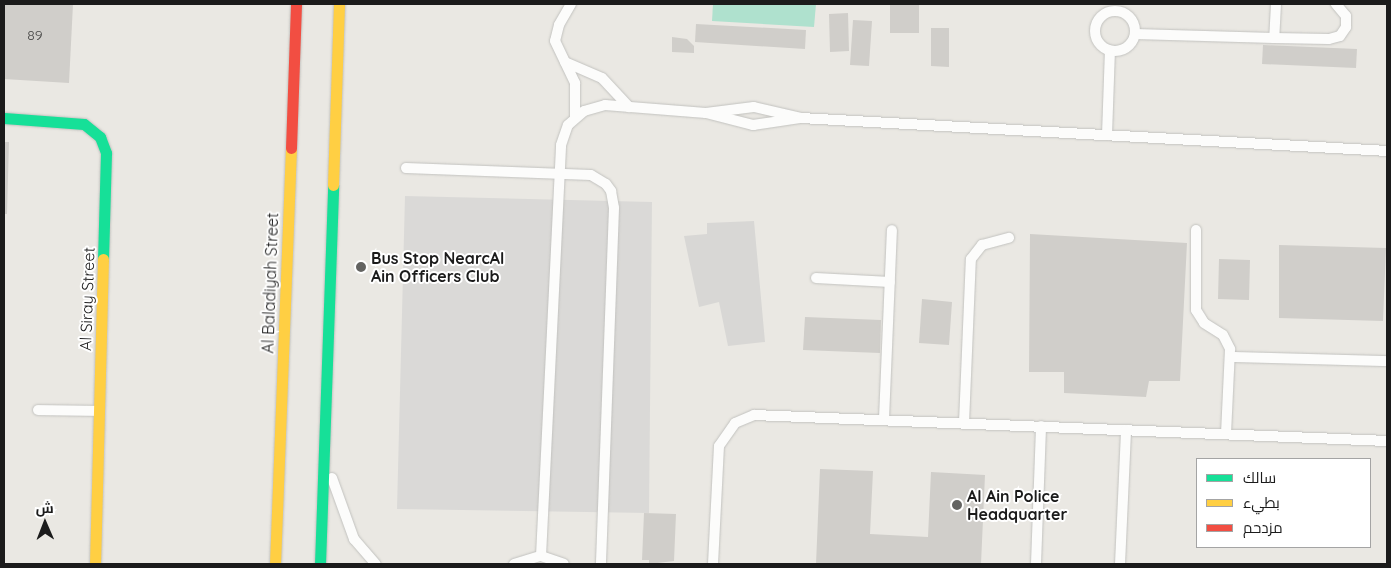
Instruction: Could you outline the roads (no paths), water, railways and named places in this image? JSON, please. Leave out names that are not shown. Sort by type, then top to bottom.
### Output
[{"type":"main road","name":"Al Baladiyah Street","points":[[275,564],[296,4]]},
{"type":"main road","points":[[320,564],[339,4]]},
{"type":"main road","name":"Al Siray Street","points":[[4,118],[74,122],[93,130],[104,145],[107,161],[95,564]]},
{"type":"lane","points":[[541,556],[559,174],[563,135],[575,117],[578,94],[565,62],[557,50],[556,32],[572,4]]},
{"type":"lane","points":[[1274,38],[1276,4]]},
{"type":"lane","points":[[1135,34],[1329,40],[1340,36],[1346,22],[1336,4]]},
{"type":"lane","points":[[1114,11],[1127,15],[1132,20],[1135,34],[1123,50],[1110,51],[1098,43],[1094,30],[1096,22],[1106,13],[1114,11]]},
{"type":"lane","points":[[1107,135],[1110,51]]},
{"type":"lane","points":[[565,62],[602,78],[629,107]]},
{"type":"lane","points":[[575,117],[594,107],[629,107],[706,113],[753,125],[801,118]]},
{"type":"lane","points":[[706,113],[754,107],[801,118],[1387,151]]},
{"type":"lane","points":[[406,168],[559,174],[599,178],[606,184],[614,199],[601,564]]},
{"type":"lane","points":[[884,419],[892,230]]},
{"type":"lane","points":[[1196,230],[1196,310],[1204,323],[1223,336],[1230,357],[1226,434]]},
{"type":"lane","points":[[964,423],[971,259],[982,245],[1009,238]]},
{"type":"lane","points":[[816,278],[890,282]]},
{"type":"lane","points":[[1230,357],[1387,361]]},
{"type":"lane","points":[[38,410],[100,411]]},
{"type":"lane","points":[[714,564],[716,454],[722,437],[735,423],[765,414],[1387,441]]},
{"type":"lane","points":[[1036,564],[1041,426]]},
{"type":"lane","points":[[1120,564],[1126,430]]},
{"type":"lane","points":[[323,452],[354,539],[376,564]]},
{"type":"lane","points":[[514,564],[541,556],[565,564]]},
{"type":"place","name":"Bus Stop NearcAl Ain Officers Club","points":[[361,267]]},
{"type":"place","name":"Al Ain Police Headquarter","points":[[957,505]]}]
